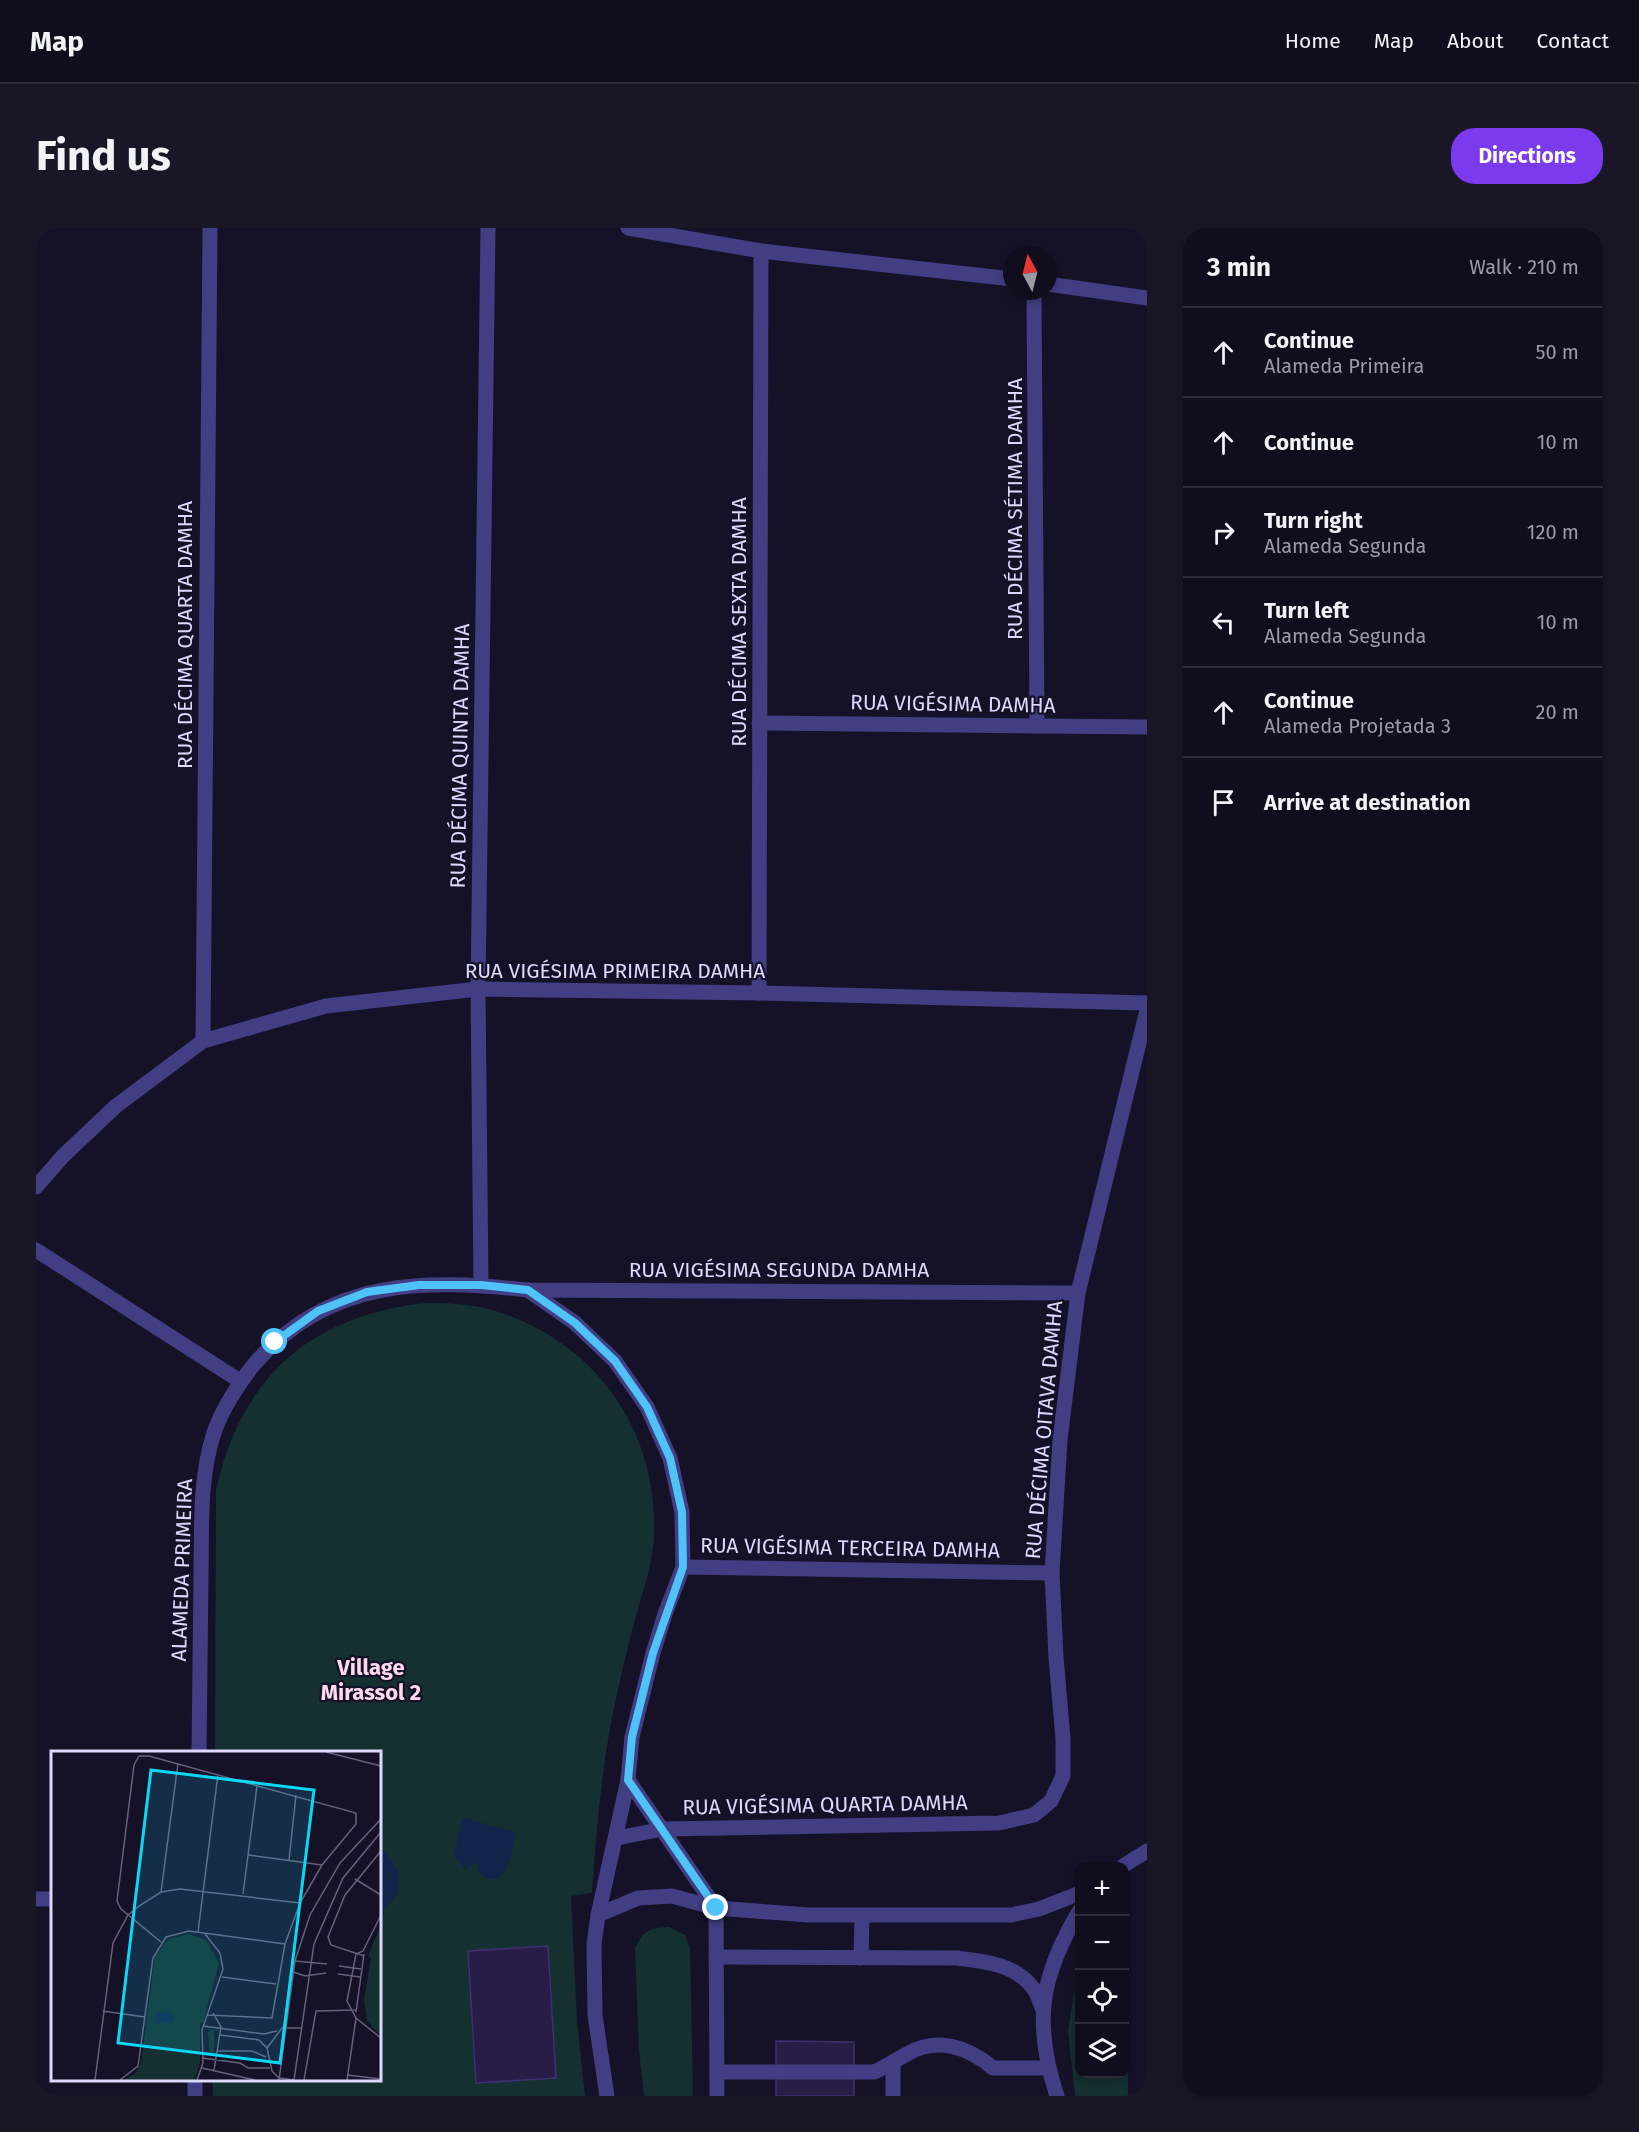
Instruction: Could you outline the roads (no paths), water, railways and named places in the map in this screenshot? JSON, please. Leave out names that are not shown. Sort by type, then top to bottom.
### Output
[{"type":"street","name":"RUA DÉCIMA QUARTA DAMHA","points":[[203,1041],[210,228]]},
{"type":"street","name":"RUA DÉCIMA QUINTA DAMHA","points":[[481,1285],[478,989],[488,228]]},
{"type":"street","points":[[628,228],[761,251],[1003,278]]},
{"type":"street","name":"RUA DÉCIMA SEXTA DAMHA","points":[[759,993],[761,251]]},
{"type":"street","points":[[1057,285],[1147,298]]},
{"type":"street","name":"RUA DÉCIMA SÉTIMA DAMHA","points":[[1034,300],[1037,726]]},
{"type":"street","name":"RUA VIGÉSIMA DAMHA","points":[[759,723],[1147,727]]},
{"type":"street","name":"RUA VIGÉSIMA PRIMEIRA DAMHA","points":[[36,1187],[63,1156],[116,1106],[203,1041],[326,1006],[478,989],[759,993],[1147,1003]]},
{"type":"street","name":"RUA DÉCIMA OITAVA DAMHA","points":[[1034,1815],[1051,1801],[1063,1776],[1063,1739],[1052,1573],[1060,1440],[1078,1293],[1147,1010]]},
{"type":"street","points":[[36,1250],[240,1381]]},
{"type":"street","name":"ALAMEDA PRIMEIRA","points":[[199,1751],[202,1494],[213,1435],[240,1381],[275,1342],[318,1311],[367,1292],[419,1285],[481,1285]]},
{"type":"street","name":"RUA VIGÉSIMA SEGUNDA DAMHA","points":[[481,1285],[528,1290],[1078,1293]]},
{"type":"street","points":[[528,1290],[575,1323],[615,1361],[647,1407],[670,1458],[682,1512],[683,1567],[653,1653],[632,1737],[628,1780],[617,1838],[598,1915],[594,1944],[595,2015],[607,2096]]},
{"type":"street","name":"RUA VIGÉSIMA TERCEIRA DAMHA","points":[[683,1567],[1052,1573]]},
{"type":"street","points":[[628,1780],[716,1908],[717,2096]]},
{"type":"street","name":"RUA VIGÉSIMA QUARTA DAMHA","points":[[617,1838],[663,1829],[999,1823],[1034,1815]]},
{"type":"street","points":[[1129,1862],[1147,1851]]},
{"type":"street","points":[[598,1915],[638,1898],[672,1896],[716,1908],[809,1915],[1011,1915],[1039,1909],[1075,1895]]},
{"type":"street","points":[[861,1958],[862,1916]]},
{"type":"street","points":[[1057,2096],[1048,2068],[1043,2039],[1043,2010],[1049,1974],[1061,1941],[1076,1916]]},
{"type":"street","points":[[716,1957],[957,1958],[987,1961],[1016,1972],[1033,1988],[1043,2010]]},
{"type":"street","points":[[717,2072],[874,2072],[893,2064],[916,2049],[944,2044],[962,2048],[978,2056],[993,2068],[1048,2068]]},
{"type":"street","points":[[893,2064],[893,2096]]},
{"type":"water","points":[[463,1818],[516,1832],[511,1856],[500,1877],[494,1879],[484,1877],[479,1872],[477,1862],[465,1869],[454,1854]]},
{"type":"water","points":[[381,1850],[394,1863],[399,1880],[395,1898],[381,1910]]},
{"type":"district","name":"Village Mirassol 2","points":[[371,1680]]}]
